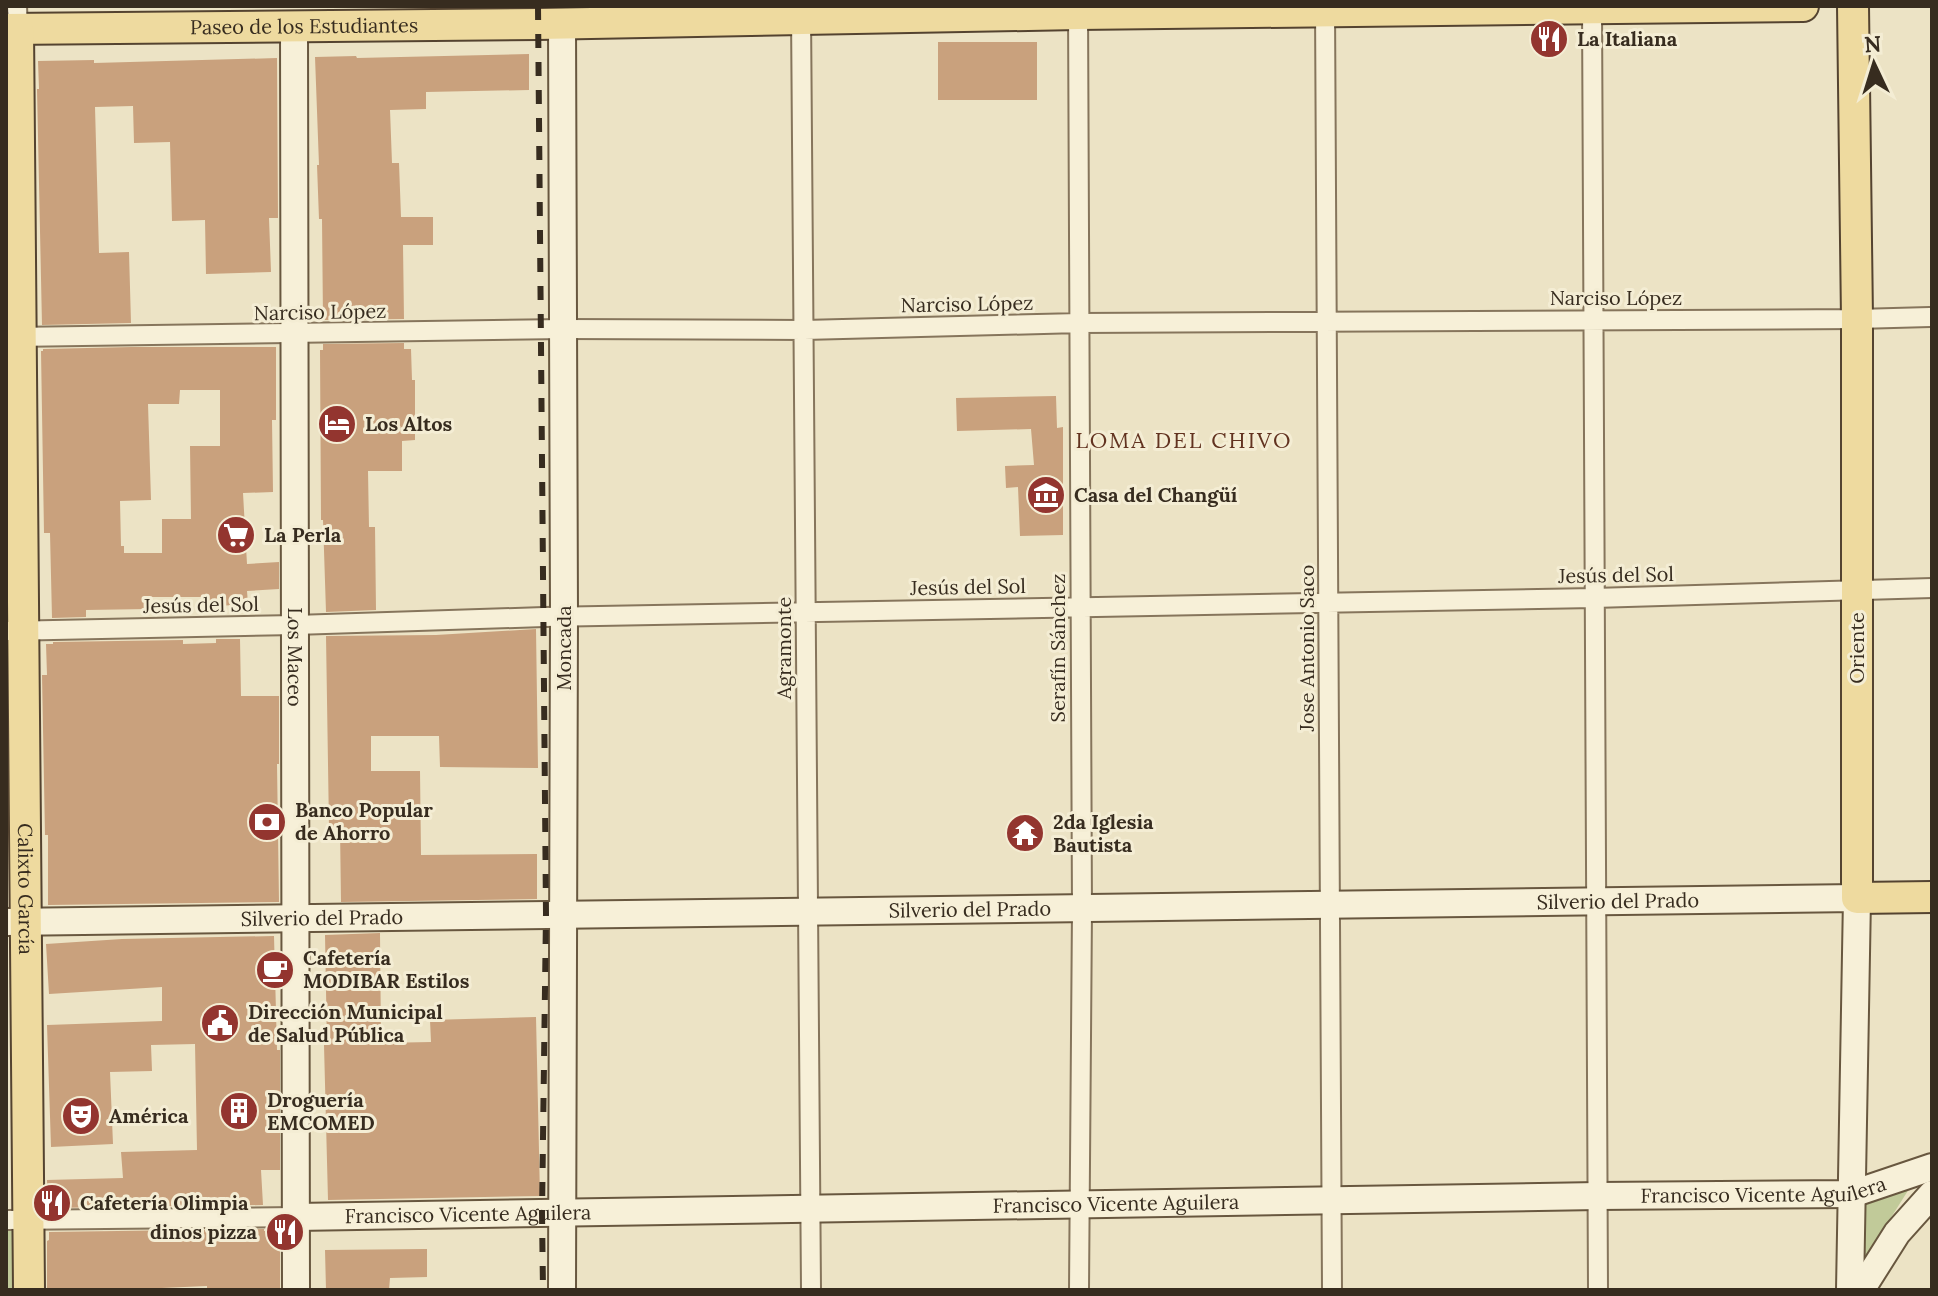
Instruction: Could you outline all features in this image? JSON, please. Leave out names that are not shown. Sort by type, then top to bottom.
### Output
[{"type":"main road","name":"Paseo de los Estudiantes","points":[[14,21],[294,25],[562,14],[1803,6]]},
{"type":"main road","name":"Oriente","points":[[1853,6],[1857,319],[1857,898]]},
{"type":"main road","name":"Calixto García","points":[[14,21],[17,1220],[29,1290]]},
{"type":"main road","name":"Silverio del Prado","points":[[1857,898],[1932,897]]},
{"type":"street","points":[[1592,7],[1598,1290]]},
{"type":"street","name":"Jose Antonio Saco","points":[[1325,9],[1332,1290]]},
{"type":"street","name":"Serafín Sánchez","points":[[1078,10],[1082,910],[1079,1290]]},
{"type":"street","name":"Agramonte","points":[[801,13],[811,1290]]},
{"type":"street","name":"Moncada","points":[[562,14],[562,1290]]},
{"type":"street","name":"Los Maceo","points":[[294,25],[296,1290]]},
{"type":"street","name":"Narciso López","points":[[13,338],[564,329],[804,330],[1080,323],[1930,317]]},
{"type":"street","name":"Jesús del Sol","points":[[14,630],[564,616],[1594,598],[1932,588]]},
{"type":"street","name":"Silverio del Prado","points":[[16,921],[1857,898]]},
{"type":"street","name":"Oriente","points":[[1850,1290],[1857,898]]},
{"type":"street","name":"Francisco Vicente Aguilera","points":[[296,1217],[1852,1194],[1932,1167]]},
{"type":"street","points":[[1861,1290],[1897,1233],[1932,1194]]},
{"type":"street","points":[[17,1220],[296,1217]]},
{"type":"green space","points":[[1909,1189],[1863,1262],[1865,1205]]},
{"type":"green space","points":[[6,1230],[16,1230],[17,1290],[6,1290]]},
{"type":"building","points":[[938,42],[1037,42],[1037,100],[938,100]]},
{"type":"building","points":[[529,54],[529,90],[426,92],[426,109],[390,110],[392,163],[399,163],[401,217],[433,217],[433,245],[403,245],[404,319],[323,320],[315,57]]},
{"type":"building","points":[[277,58],[278,218],[269,218],[271,272],[206,274],[205,220],[172,221],[170,142],[134,143],[133,106],[95,107],[99,253],[129,252],[131,323],[42,325],[38,61],[94,60],[94,63]]},
{"type":"building","points":[[404,343],[404,349],[411,349],[412,380],[415,380],[415,440],[402,441],[402,471],[368,471],[369,527],[375,527],[376,610],[326,612],[321,520],[320,350],[323,350],[323,344]]},
{"type":"building","points":[[276,347],[276,420],[272,420],[273,492],[243,493],[247,564],[279,562],[279,589],[247,591],[248,604],[204,607],[203,597],[149,597],[149,609],[86,610],[86,617],[52,618],[50,533],[44,533],[43,349]],"holes":[[[180,390],[220,390],[220,446],[190,446],[191,519],[162,519],[162,553],[124,553],[124,546],[121,546],[120,501],[151,500],[148,404],[179,404]]]},
{"type":"building","points":[[1056,396],[1057,428],[1063,427],[1063,535],[1020,536],[1018,487],[1006,488],[1005,466],[1034,465],[1031,429],[957,431],[956,398]]},
{"type":"building","points":[[536,629],[538,768],[440,767],[439,736],[371,736],[371,771],[420,771],[421,855],[537,854],[537,899],[341,902],[340,828],[329,828],[326,636],[436,635]]},
{"type":"building","points":[[216,639],[240,639],[241,696],[279,696],[279,902],[48,905],[42,675],[47,675],[46,644],[183,640],[183,644],[216,643]]},
{"type":"building","points":[[380,933],[381,1043],[431,1042],[430,1020],[536,1017],[540,1196],[328,1200],[325,935]]},
{"type":"building","points":[[274,936],[277,1050],[280,1050],[280,1170],[261,1170],[263,1205],[48,1208],[47,1180],[123,1178],[121,1152],[197,1150],[195,1044],[151,1045],[152,1071],[110,1072],[113,1144],[51,1147],[47,1025],[162,1021],[162,987],[49,994],[46,944]]},
{"type":"building","points":[[280,1231],[280,1290],[207,1289],[207,1286],[47,1290],[49,1232]]},
{"type":"building","points":[[427,1249],[427,1277],[390,1278],[389,1290],[326,1290],[325,1250]]},
{"type":"railway","points":[[538,6],[546,914],[543,1290]]},
{"type":"place","name":"La Italiana","points":[[1549,39]]},
{"type":"place","name":"Los Altos","points":[[337,424]]},
{"type":"place","name":"Casa del Changüí","points":[[1046,495]]},
{"type":"place","name":"La Perla","points":[[236,535]]},
{"type":"place","name":"Banco Popular de Ahorro","points":[[267,822]]},
{"type":"place","name":"2da Iglesia Bautista","points":[[1025,833]]},
{"type":"place","name":"Cafetería MODIBAR Estilos","points":[[275,970]]},
{"type":"place","name":"Dirección Municipal de Salud Pública","points":[[220,1023]]},
{"type":"place","name":"Droguería EMCOMED","points":[[239,1111]]},
{"type":"place","name":"América","points":[[81,1116]]},
{"type":"place","name":"Cafetería Olimpia","points":[[52,1203]]},
{"type":"place","name":"dinos pizza","points":[[285,1232]]},
{"type":"district","name":"LOMA DEL CHIVO","points":[[1184,440]]}]
